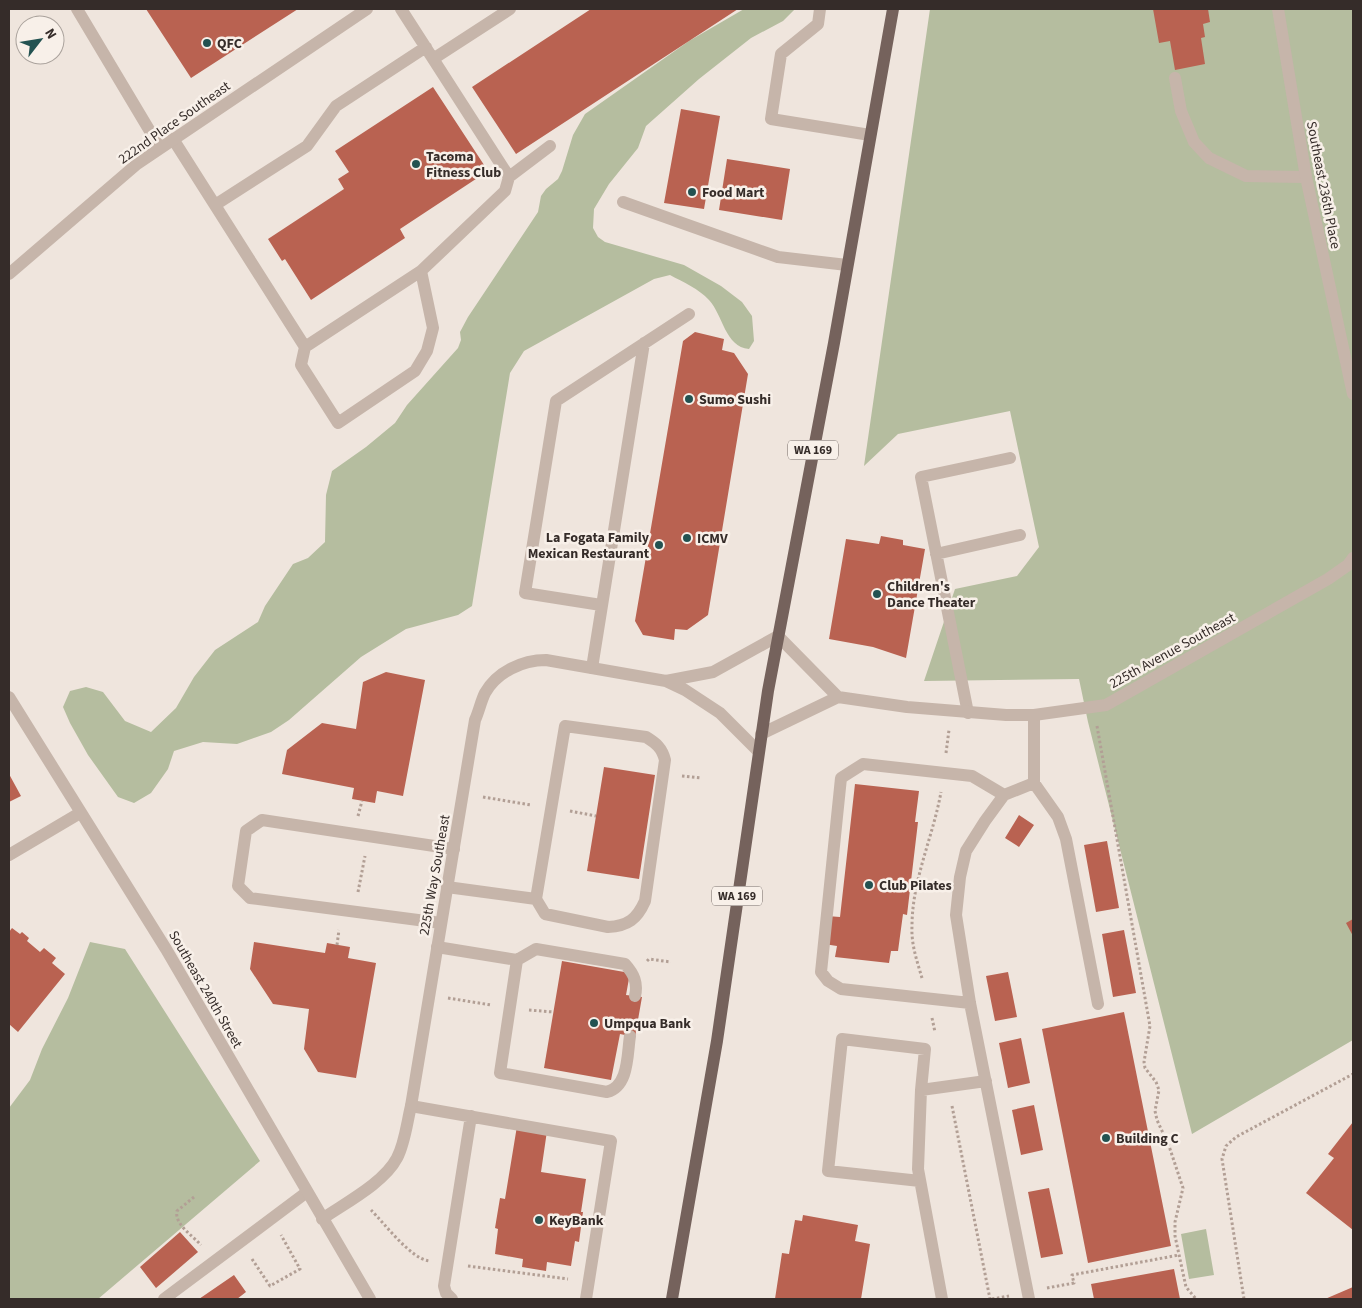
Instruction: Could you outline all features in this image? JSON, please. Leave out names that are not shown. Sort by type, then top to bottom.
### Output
[{"type":"main road","name":"WA 169","points":[[672,1299],[716,1041],[758,751],[893,9]]},
{"type":"street","points":[[77,9],[160,148]]},
{"type":"street","name":"222nd Place Southeast","points":[[9,274],[137,164],[367,9]]},
{"type":"street","points":[[402,9],[509,177]]},
{"type":"street","points":[[434,59],[510,9]]},
{"type":"street","points":[[820,9],[818,24],[782,54],[771,119],[870,135]]},
{"type":"street","name":"Southeast 236th Place","points":[[1278,9],[1306,177],[1353,394]]},
{"type":"street","points":[[216,205],[307,146],[336,106],[426,48]]},
{"type":"street","points":[[1175,78],[1181,111],[1194,142],[1209,158],[1246,176],[1306,177]]},
{"type":"street","points":[[173,139],[305,347]]},
{"type":"street","points":[[421,271],[433,328],[427,351],[415,371],[338,423],[301,364],[305,347],[421,271],[505,191],[509,177],[550,146]]},
{"type":"street","points":[[623,202],[778,257],[847,265]]},
{"type":"street","points":[[601,605],[525,593],[556,401],[689,314]]},
{"type":"street","points":[[592,668],[644,343]]},
{"type":"street","points":[[968,712],[920,477],[1010,458]]},
{"type":"street","points":[[936,554],[1020,534]]},
{"type":"street","name":"225th Avenue Southeast","points":[[838,697],[908,707],[1006,715],[1034,715],[1106,704],[1320,584],[1348,565],[1353,558]]},
{"type":"street","points":[[666,681],[714,672],[778,636],[838,697],[761,734]]},
{"type":"street","name":"225th Way Southeast","points":[[322,1218],[378,1181],[390,1170],[398,1157],[411,1106],[475,720],[485,694],[493,682],[512,668],[534,660],[546,660],[666,681]]},
{"type":"street","points":[[666,681],[686,690],[720,713],[758,751]]},
{"type":"street","name":"Southeast 240th Street","points":[[9,697],[166,949],[370,1299]]},
{"type":"street","points":[[1034,715],[1034,783],[1058,817],[1066,839],[1098,1004]]},
{"type":"street","points":[[447,887],[536,900],[546,914],[608,927],[617,926],[635,918],[645,901],[665,770],[665,760],[662,751],[655,743],[646,737],[565,726],[536,900]]},
{"type":"street","points":[[970,1003],[842,989],[828,982],[821,972],[841,778],[864,764],[972,776],[1004,795]]},
{"type":"street","points":[[1029,1295],[970,1003],[956,915],[960,877],[966,851],[1004,795],[1034,783]]},
{"type":"street","points":[[9,855],[80,813]]},
{"type":"street","points":[[441,923],[250,898],[238,886],[246,832],[262,820],[454,849]]},
{"type":"street","points":[[437,947],[517,960],[536,949],[625,964],[632,972],[636,981],[635,996]]},
{"type":"street","points":[[517,960],[500,1073],[607,1092],[612,1091],[619,1086],[623,1078],[630,1036]]},
{"type":"street","points":[[920,1181],[828,1171],[842,1039],[925,1048],[921,1090],[918,1169],[941,1298]]},
{"type":"street","points":[[921,1090],[986,1082]]},
{"type":"street","points":[[411,1106],[610,1141],[586,1299]]},
{"type":"street","points":[[452,1299],[446,1293],[444,1286],[471,1116]]},
{"type":"street","points":[[164,1299],[307,1192]]},
{"type":"path","points":[[1094,706],[1150,1026],[1144,1062],[1145,1068],[1156,1082],[1159,1090],[1155,1111],[1157,1120],[1169,1146],[1184,1188],[1175,1222],[1179,1255],[1186,1287],[1196,1299]]},
{"type":"path","points":[[337,945],[340,925],[356,902],[365,854],[358,818],[362,801]]},
{"type":"path","points":[[1244,1299],[1222,1159],[1226,1146],[1236,1137],[1353,1074]]},
{"type":"path","points":[[194,1196],[177,1211],[177,1220],[215,1260]]},
{"type":"path","points":[[241,1242],[270,1286],[300,1269],[272,1219]]},
{"type":"path","points":[[992,1299],[1029,1295],[1074,1283],[1072,1275],[1179,1255]]},
{"type":"green space","points":[[744,9],[795,9],[783,21],[751,38],[699,79],[646,126],[638,148],[609,184],[594,209],[593,228],[598,237],[605,242],[684,265],[721,286],[742,302],[752,316],[754,341],[749,349],[741,347],[729,337],[714,306],[701,292],[670,275],[654,279],[524,351],[510,373],[472,606],[458,615],[406,629],[361,657],[289,720],[271,732],[237,744],[203,742],[174,751],[168,769],[151,793],[134,803],[118,797],[88,755],[70,723],[63,707],[70,691],[86,687],[103,692],[125,721],[151,732],[176,708],[194,677],[215,650],[258,622],[265,606],[293,564],[308,558],[325,542],[326,495],[332,471],[366,447],[395,423],[407,405],[458,348],[461,340],[460,332],[468,317],[538,212],[541,196],[558,179],[573,135],[585,114],[689,41]]},
{"type":"green space","points":[[930,9],[1353,9],[1353,1040],[1192,1134],[1088,722],[1079,679],[924,681],[955,589],[1017,576],[1039,547],[1010,411],[898,434],[864,466]]},
{"type":"green space","points":[[90,942],[125,949],[260,1161],[98,1299],[9,1299],[9,1108],[30,1080],[42,1049],[68,998]]},
{"type":"green space","points":[[1206,1229],[1214,1275],[1189,1279],[1181,1234]]},
{"type":"building","name":"QFC","points":[[146,9],[298,9],[191,78]]},
{"type":"building","points":[[591,9],[738,9],[516,154],[472,87]]},
{"type":"building","points":[[1153,9],[1208,9],[1210,22],[1203,24],[1205,37],[1201,38],[1205,64],[1175,70],[1170,41],[1159,43]]},
{"type":"building","points":[[433,87],[488,171],[400,229],[405,238],[311,300],[285,259],[282,261],[268,239],[344,189],[338,179],[349,172],[335,151]]},
{"type":"building","points":[[681,109],[720,116],[704,209],[664,203]]},
{"type":"building","points":[[727,159],[790,169],[782,220],[719,210]]},
{"type":"building","points":[[695,332],[724,339],[722,350],[734,353],[748,374],[708,615],[687,630],[675,629],[674,640],[643,635],[635,621],[683,341]]},
{"type":"building","name":"Children's Dance Theater","points":[[881,536],[903,540],[903,545],[925,549],[906,658],[873,647],[829,639],[846,539],[879,544]]},
{"type":"building","points":[[386,672],[425,680],[403,796],[377,791],[375,803],[352,799],[354,788],[282,774],[287,750],[322,723],[356,729],[363,682]]},
{"type":"building","points":[[604,767],[655,775],[639,879],[587,871]]},
{"type":"building","points":[[9,774],[21,796],[9,802]]},
{"type":"building","points":[[855,784],[919,791],[915,822],[918,822],[907,915],[903,914],[898,951],[891,951],[889,963],[835,957],[837,946],[824,944],[827,916],[840,917]]},
{"type":"building","points":[[1019,815],[1034,825],[1019,847],[1005,838]]},
{"type":"building","points":[[1107,841],[1119,908],[1096,912],[1084,845]]},
{"type":"building","points":[[1353,919],[1353,936],[1346,923]]},
{"type":"building","points":[[12,928],[20,934],[22,932],[29,938],[27,941],[40,952],[44,948],[56,958],[52,963],[65,974],[18,1032],[9,1024],[9,932]]},
{"type":"building","points":[[1124,930],[1136,993],[1113,997],[1102,934]]},
{"type":"building","points":[[254,942],[325,953],[327,943],[350,947],[348,958],[376,963],[356,1078],[318,1072],[304,1049],[309,1009],[273,1004],[250,969]]},
{"type":"building","name":"Umpqua Bank","points":[[562,961],[630,973],[626,995],[642,997],[635,1037],[620,1034],[611,1080],[544,1068]]},
{"type":"building","points":[[1008,972],[1017,1017],[995,1021],[986,976]]},
{"type":"building","name":"Building C","points":[[1124,1012],[1171,1246],[1088,1263],[1042,1029]]},
{"type":"building","points":[[1021,1038],[1030,1083],[1008,1088],[999,1043]]},
{"type":"building","points":[[1034,1105],[1043,1150],[1021,1155],[1012,1110]]},
{"type":"building","points":[[1353,1122],[1353,1230],[1306,1193],[1334,1158],[1328,1154]]},
{"type":"building","name":"KeyBank","points":[[517,1126],[547,1131],[541,1172],[586,1179],[579,1242],[575,1241],[571,1266],[547,1262],[546,1271],[522,1267],[523,1259],[495,1254],[498,1229],[495,1228],[500,1198],[505,1199]]},
{"type":"building","points":[[1049,1188],[1063,1254],[1041,1258],[1028,1192]]},
{"type":"building","points":[[803,1215],[858,1225],[855,1241],[870,1244],[861,1299],[775,1299],[782,1253],[789,1254],[795,1220],[802,1221]]},
{"type":"building","points":[[180,1232],[198,1252],[156,1288],[140,1267]]},
{"type":"building","points":[[1174,1269],[1180,1299],[1094,1299],[1091,1284]]},
{"type":"building","points":[[234,1275],[246,1292],[237,1299],[199,1299]]},
{"type":"building","points":[[1353,1287],[1353,1299],[1325,1299]]},
{"type":"place","name":"QFC","points":[[207,43]]},
{"type":"place","name":"Tacoma Fitness Club","points":[[416,164]]},
{"type":"place","name":"Food Mart","points":[[692,192]]},
{"type":"place","name":"Sumo Sushi","points":[[689,399]]},
{"type":"place","name":"ICMV","points":[[687,538]]},
{"type":"place","name":"La Fogata Family Mexican Restaurant","points":[[659,545]]},
{"type":"place","name":"Children's Dance Theater","points":[[877,594]]},
{"type":"place","name":"Club Pilates","points":[[869,885]]},
{"type":"place","name":"Umpqua Bank","points":[[594,1023]]},
{"type":"place","name":"Building C","points":[[1106,1138]]},
{"type":"place","name":"KeyBank","points":[[539,1220]]}]
